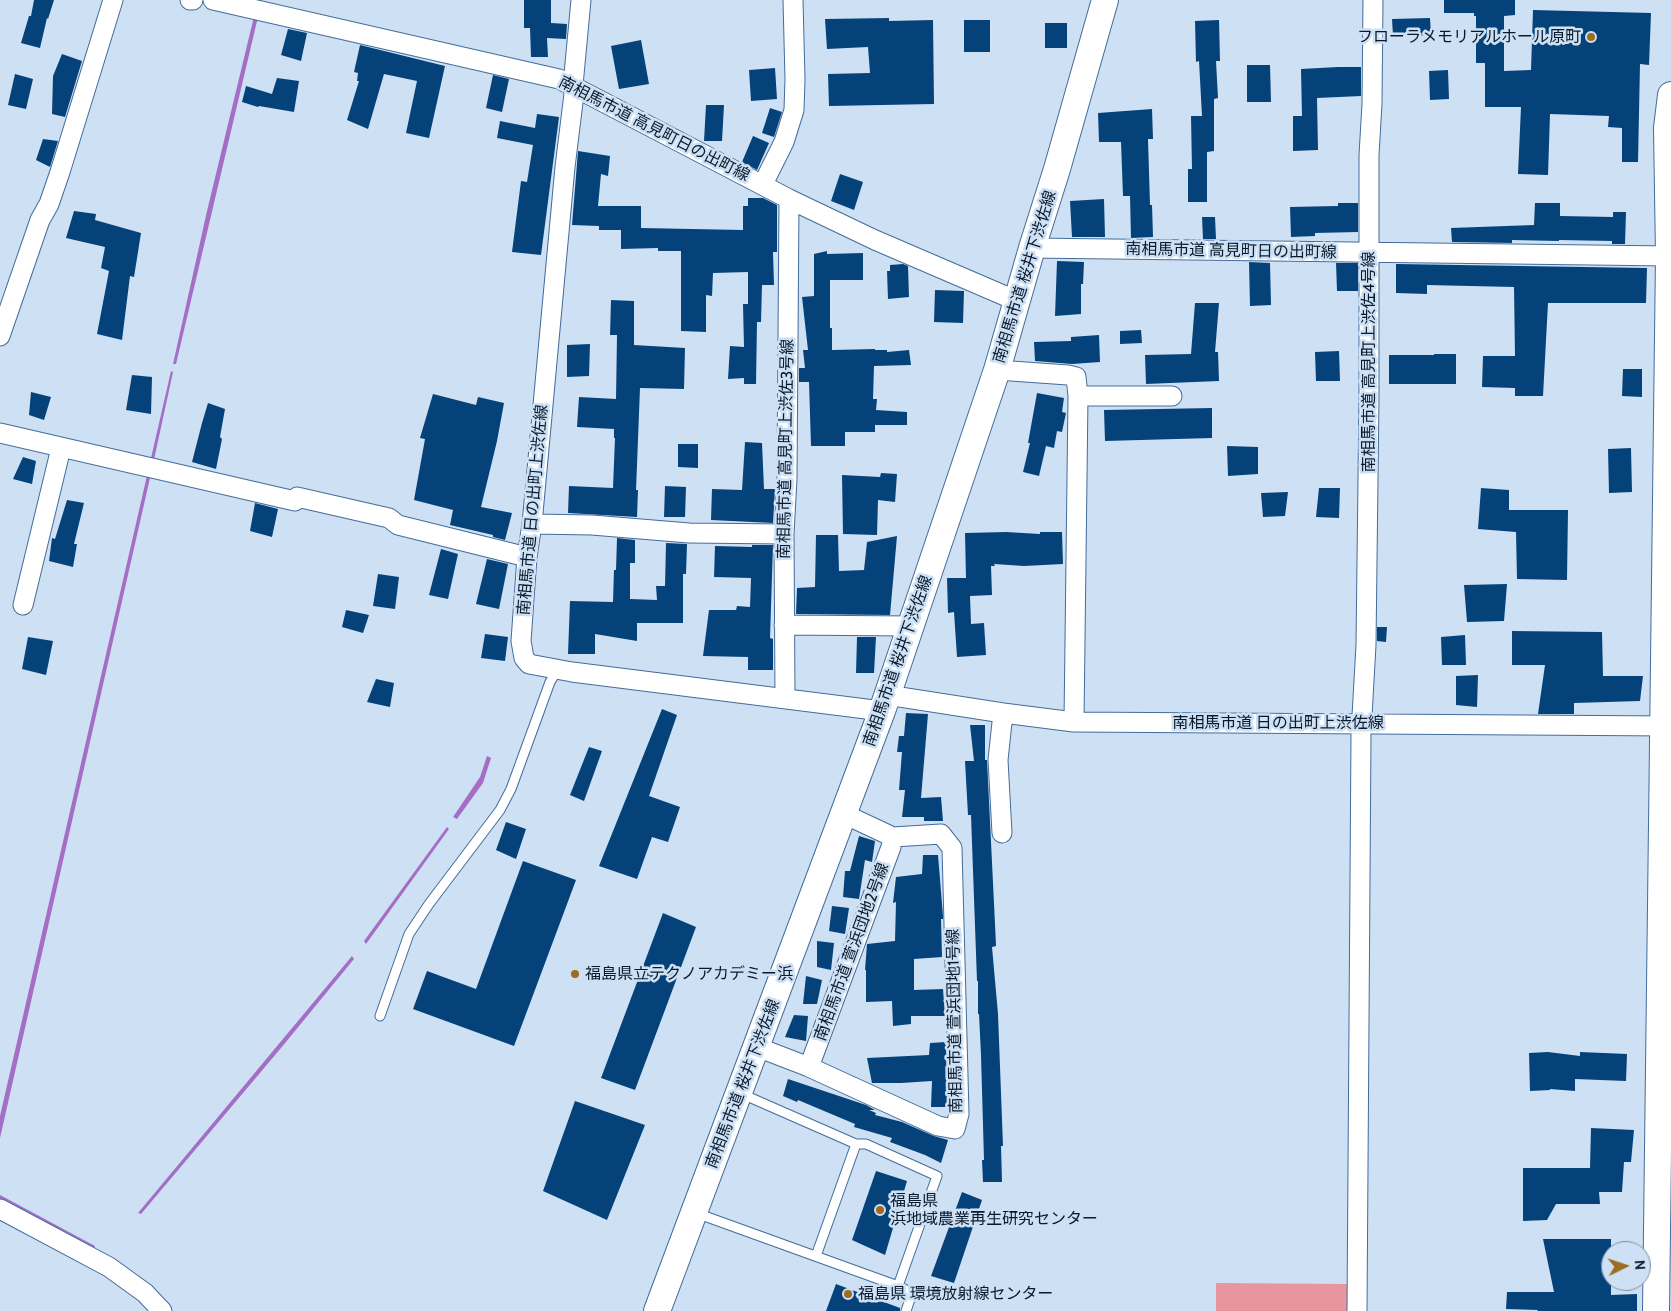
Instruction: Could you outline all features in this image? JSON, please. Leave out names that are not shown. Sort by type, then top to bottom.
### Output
[{"type":"street","points":[[0,336],[40,220],[49,204],[60,172],[113,0]]},
{"type":"street","name":"南相馬市道 高見町日の出町線","points":[[213,0],[559,79],[789,199],[874,240],[1017,301]]},
{"type":"street","name":"南相馬市道 日の出町上渋佐線","points":[[581,0],[573,85],[574,94],[565,167],[532,524],[527,557],[521,642],[524,658],[529,664],[558,670],[785,698],[884,703],[1003,713],[1074,722],[1667,726]]},
{"type":"street","points":[[763,184],[784,142],[794,110],[793,0]]},
{"type":"street","name":"南相馬市道 桜井下渋佐線","points":[[657,1311],[884,703],[997,370],[1105,0]]},
{"type":"street","name":"南相馬市道 高見町上渋佐4号線","points":[[1357,1311],[1362,724],[1366,645],[1369,155],[1372,104],[1373,0]]},
{"type":"street","points":[[1656,1311],[1663,1286],[1670,256],[1667,128],[1671,95]]},
{"type":"street","name":"南相馬市道 高見町上渋佐3号線","points":[[785,698],[784,534],[787,479],[789,199]]},
{"type":"street","name":"南相馬市道 高見町日の出町線","points":[[1032,248],[1670,256]]},
{"type":"street","points":[[997,370],[1061,374],[1076,377],[1078,396],[1074,722]]},
{"type":"street","points":[[1078,396],[1172,396]]},
{"type":"street","points":[[0,433],[296,501],[297,497],[389,518],[398,526],[527,557]]},
{"type":"street","points":[[23,605],[61,448]]},
{"type":"street","points":[[532,524],[592,525],[689,533],[784,534]]},
{"type":"street","points":[[784,625],[910,626]]},
{"type":"street","points":[[1002,833],[998,760],[1003,713]]},
{"type":"street","name":"南相馬市道 萱浜団地1号線","points":[[757,1047],[809,1067],[938,1126],[955,1129],[959,1114],[952,848],[941,834],[893,837],[844,814]]},
{"type":"street","name":"南相馬市道 萱浜団地2号線","points":[[809,1067],[891,847],[893,837]]},
{"type":"street","points":[[0,1210],[110,1267],[145,1293],[162,1311]]},
{"type":"lane","points":[[380,1016],[409,934],[429,904],[500,810],[511,789],[550,682],[558,670]]},
{"type":"lane","points":[[739,1094],[856,1144],[866,1144],[938,1176],[898,1286]]},
{"type":"lane","points":[[816,1256],[856,1144]]},
{"type":"lane","points":[[694,1212],[898,1286],[912,1293],[906,1311]]},
{"type":"shaded area","points":[[258,0],[262,0],[176,364],[173,364],[207,211]]},
{"type":"shaded area","points":[[171,371],[173,372],[150,478],[0,1138],[0,1116]]},
{"type":"shaded area","points":[[487,756],[491,758],[483,783],[457,819],[453,817],[480,777]]},
{"type":"shaded area","points":[[447,827],[449,829],[366,944],[364,941]]},
{"type":"shaded area","points":[[352,956],[354,959],[281,1048],[141,1214],[138,1213]]},
{"type":"shaded area","points":[[0,1195],[95,1246],[94,1250],[66,1233],[0,1199]]},
{"type":"shaded area","points":[[1216,1283],[1347,1284],[1347,1311],[1216,1311]]},
{"type":"building","points":[[34,0],[54,0],[47,18],[40,48],[21,43],[29,16],[31,16]]},
{"type":"building","points":[[524,0],[551,0],[551,23],[567,24],[566,39],[547,38],[548,57],[531,57],[530,28],[524,28]]},
{"type":"building","points":[[1444,0],[1515,0],[1515,15],[1504,16],[1504,71],[1531,70],[1533,10],[1651,13],[1649,65],[1640,64],[1638,162],[1622,162],[1622,128],[1608,127],[1609,116],[1550,114],[1548,175],[1518,174],[1521,107],[1485,107],[1485,63],[1476,63],[1476,16],[1474,16],[1474,13],[1444,13]]},
{"type":"building","points":[[889,18],[889,21],[933,20],[934,104],[829,106],[828,74],[870,73],[868,47],[827,49],[825,19]]},
{"type":"building","points":[[1430,18],[1431,35],[1393,36],[1392,19]]},
{"type":"building","points":[[964,20],[990,20],[990,52],[964,52]]},
{"type":"building","points":[[1219,20],[1220,61],[1216,61],[1218,98],[1214,99],[1214,151],[1207,152],[1207,202],[1188,202],[1188,169],[1192,169],[1191,116],[1202,116],[1199,61],[1196,62],[1195,21]]},
{"type":"building","points":[[1045,23],[1067,23],[1067,48],[1045,48]]},
{"type":"building","points":[[288,29],[307,33],[301,61],[281,55]]},
{"type":"building","points":[[641,40],[649,84],[619,89],[611,46]]},
{"type":"building","points":[[360,45],[445,66],[429,138],[406,133],[417,81],[384,74],[368,129],[347,120],[359,81],[357,81],[358,73],[354,72]]},
{"type":"building","points":[[62,54],[82,61],[65,117],[52,114],[53,76]]},
{"type":"building","points":[[1247,65],[1270,65],[1271,102],[1247,102]]},
{"type":"building","points":[[1361,67],[1361,96],[1317,98],[1318,150],[1293,151],[1293,116],[1302,116],[1301,69]]},
{"type":"building","points":[[775,68],[777,99],[751,101],[749,70]]},
{"type":"building","points":[[1448,70],[1449,99],[1430,100],[1429,71]]},
{"type":"building","points":[[15,74],[33,79],[26,109],[8,105]]},
{"type":"building","points":[[493,75],[509,79],[502,112],[486,108]]},
{"type":"building","points":[[277,78],[299,81],[294,112],[258,107],[242,102],[246,86],[272,94]]},
{"type":"building","points":[[706,105],[724,105],[722,141],[704,141]]},
{"type":"building","points":[[770,108],[782,112],[774,137],[762,133]]},
{"type":"building","points":[[1152,109],[1153,139],[1148,139],[1153,237],[1131,238],[1130,196],[1123,196],[1121,142],[1099,142],[1098,113]]},
{"type":"building","points":[[537,114],[559,117],[541,255],[512,252],[521,181],[527,182],[533,145],[497,138],[500,121],[535,128]]},
{"type":"building","points":[[753,136],[769,143],[757,170],[742,162]]},
{"type":"building","points":[[43,139],[58,141],[50,167],[36,160]]},
{"type":"building","points":[[578,151],[610,156],[608,176],[601,174],[598,206],[641,206],[641,228],[743,230],[743,206],[748,206],[748,198],[763,198],[777,205],[777,252],[773,252],[774,285],[762,285],[761,322],[757,322],[756,384],[744,384],[744,378],[728,379],[730,346],[744,347],[743,304],[748,304],[748,272],[713,273],[712,296],[706,295],[706,332],[681,331],[681,251],[658,251],[658,248],[621,249],[621,230],[599,230],[599,226],[572,225]]},
{"type":"building","points":[[840,174],[863,182],[854,210],[831,201]]},
{"type":"building","points":[[1104,199],[1105,237],[1072,237],[1070,201]]},
{"type":"building","points":[[1338,203],[1358,203],[1358,232],[1315,233],[1315,236],[1291,237],[1290,207],[1338,206]]},
{"type":"building","points":[[1535,203],[1560,203],[1560,216],[1613,217],[1613,212],[1626,212],[1625,244],[1612,244],[1612,241],[1559,240],[1512,240],[1512,243],[1452,242],[1451,228],[1534,225]]},
{"type":"building","points":[[74,211],[96,214],[95,220],[141,233],[134,277],[130,276],[122,340],[97,334],[109,271],[101,268],[105,247],[66,238]]},
{"type":"building","points":[[1202,217],[1215,217],[1216,239],[1203,239]]},
{"type":"building","points":[[827,251],[827,254],[863,253],[863,280],[830,280],[832,350],[875,349],[887,350],[887,352],[909,350],[911,365],[874,366],[873,399],[877,399],[876,410],[907,412],[907,425],[875,425],[875,432],[845,432],[845,446],[811,446],[809,382],[799,382],[799,368],[805,368],[803,350],[808,350],[802,297],[814,296],[814,254]]},
{"type":"building","points":[[1057,261],[1084,262],[1083,284],[1081,284],[1081,314],[1055,316]]},
{"type":"building","points":[[1249,262],[1270,263],[1271,305],[1250,306]]},
{"type":"building","points":[[1336,263],[1358,263],[1358,291],[1337,291]]},
{"type":"building","points":[[903,264],[908,266],[909,297],[888,299],[887,271],[890,271],[890,265]]},
{"type":"building","points":[[1396,264],[1647,268],[1646,303],[1548,303],[1543,396],[1515,396],[1515,388],[1482,387],[1483,356],[1515,356],[1514,287],[1427,285],[1427,294],[1396,293]]},
{"type":"building","points":[[935,290],[964,291],[963,323],[934,322]]},
{"type":"building","points":[[611,300],[634,301],[634,345],[685,348],[684,389],[640,388],[636,490],[638,490],[637,517],[568,513],[569,486],[613,488],[614,429],[577,427],[579,397],[616,399],[617,335],[610,335]]},
{"type":"building","points":[[1195,303],[1219,303],[1215,352],[1218,352],[1219,381],[1146,384],[1145,355],[1191,354]]},
{"type":"building","points":[[1141,330],[1142,343],[1120,344],[1120,331]]},
{"type":"building","points":[[1099,335],[1100,362],[1072,364],[1035,361],[1034,342],[1071,341],[1071,337]]},
{"type":"building","points":[[590,344],[589,376],[567,377],[567,345]]},
{"type":"building","points":[[1339,351],[1340,381],[1316,381],[1315,352]]},
{"type":"building","points":[[1456,354],[1456,384],[1389,384],[1389,355]]},
{"type":"building","points":[[1623,369],[1642,369],[1642,397],[1622,396]]},
{"type":"building","points":[[132,375],[152,377],[151,414],[126,410]]},
{"type":"building","points":[[31,392],[51,397],[44,420],[29,415]]},
{"type":"building","points":[[1037,393],[1064,398],[1062,412],[1066,413],[1062,432],[1057,431],[1054,448],[1046,446],[1039,476],[1023,472],[1030,443],[1028,443]]},
{"type":"building","points":[[433,394],[476,405],[478,397],[504,403],[481,507],[512,513],[505,540],[493,537],[493,535],[450,525],[453,510],[414,500],[425,439],[420,438]]},
{"type":"building","points":[[208,403],[225,409],[216,469],[192,462]]},
{"type":"building","points":[[1212,408],[1212,438],[1105,441],[1104,410]]},
{"type":"building","points":[[745,442],[762,443],[764,489],[775,489],[773,523],[711,520],[712,489],[742,490]]},
{"type":"building","points":[[678,444],[698,444],[698,468],[678,467]]},
{"type":"building","points":[[1227,446],[1258,447],[1258,474],[1228,476]]},
{"type":"building","points":[[1631,448],[1632,492],[1609,493],[1608,449]]},
{"type":"building","points":[[23,457],[36,461],[32,484],[13,479]]},
{"type":"building","points":[[881,473],[897,474],[895,502],[878,500],[877,535],[843,534],[842,475],[880,477]]},
{"type":"building","points":[[665,486],[686,487],[685,517],[664,517]]},
{"type":"building","points":[[1319,488],[1340,488],[1339,518],[1316,517]]},
{"type":"building","points":[[1481,488],[1509,490],[1509,510],[1568,510],[1567,580],[1517,579],[1516,532],[1478,529]]},
{"type":"building","points":[[1288,492],[1285,516],[1263,517],[1261,493]]},
{"type":"building","points":[[67,500],[84,503],[74,544],[77,544],[73,567],[49,561],[52,538],[55,539]]},
{"type":"building","points":[[255,503],[278,509],[272,537],[250,531]]},
{"type":"building","points":[[1006,532],[1040,534],[1040,532],[1062,532],[1063,564],[1024,566],[994,564],[995,566],[991,566],[992,595],[970,596],[971,624],[984,623],[986,655],[957,657],[954,612],[948,613],[947,578],[966,578],[965,533]]},
{"type":"building","points":[[816,535],[838,535],[839,571],[864,570],[867,542],[897,536],[890,615],[796,614],[797,588],[815,587]]},
{"type":"building","points":[[617,538],[635,540],[635,563],[630,563],[630,599],[657,600],[656,586],[665,586],[666,543],[687,544],[686,574],[683,574],[683,623],[637,623],[637,641],[595,634],[595,654],[568,654],[570,601],[613,602]]},
{"type":"building","points":[[752,545],[773,545],[770,638],[773,639],[773,670],[748,670],[748,657],[703,656],[709,610],[736,610],[737,606],[750,607],[751,578],[714,577],[715,546],[752,547]]},
{"type":"building","points":[[441,549],[458,554],[448,599],[429,595]]},
{"type":"building","points":[[487,559],[508,564],[499,609],[476,604]]},
{"type":"building","points":[[378,574],[399,577],[395,609],[373,606]]},
{"type":"building","points":[[1507,584],[1504,621],[1467,622],[1464,585]]},
{"type":"building","points":[[346,610],[369,615],[363,633],[342,627]]},
{"type":"building","points":[[1377,627],[1387,627],[1386,642],[1377,641]]},
{"type":"building","points":[[1512,631],[1602,632],[1603,676],[1643,676],[1640,701],[1574,703],[1574,714],[1538,714],[1545,665],[1512,665]]},
{"type":"building","points":[[485,634],[508,637],[505,661],[481,658]]},
{"type":"building","points":[[1465,635],[1466,665],[1442,665],[1441,637]]},
{"type":"building","points":[[28,637],[53,641],[46,675],[22,669]]},
{"type":"building","points":[[857,637],[876,637],[874,673],[856,673]]},
{"type":"building","points":[[1478,675],[1477,707],[1456,705],[1456,676]]},
{"type":"building","points":[[376,679],[394,683],[390,707],[367,702]]},
{"type":"building","points":[[662,709],[677,715],[649,796],[680,807],[668,842],[652,837],[637,879],[599,866]]},
{"type":"building","points":[[906,713],[928,714],[921,798],[941,797],[943,821],[924,821],[924,817],[902,817],[905,790],[899,790],[902,752],[897,752],[899,736],[904,736]]},
{"type":"building","points":[[970,725],[985,725],[985,760],[987,760],[996,946],[992,947],[998,1014],[1003,1146],[1001,1146],[1002,1182],[983,1182],[981,1055],[971,815],[968,815],[965,761],[974,761]]},
{"type":"building","points":[[589,747],[602,751],[584,801],[570,795]]},
{"type":"building","points":[[506,822],[526,829],[516,859],[496,850]]},
{"type":"building","points":[[859,836],[875,841],[872,862],[865,860],[859,899],[843,897],[845,871],[850,871]]},
{"type":"building","points":[[923,855],[938,855],[943,916],[943,919],[941,919],[942,957],[914,959],[914,990],[943,989],[945,1016],[911,1016],[911,1024],[893,1026],[892,1001],[866,1002],[865,970],[867,944],[895,941],[896,902],[893,903],[896,877],[922,874]]},
{"type":"building","points":[[523,861],[576,880],[514,1046],[413,1009],[427,971],[476,989]]},
{"type":"building","points":[[832,906],[849,908],[845,934],[829,931]]},
{"type":"building","points":[[663,913],[696,927],[635,1090],[601,1078]]},
{"type":"building","points":[[817,941],[834,943],[831,970],[817,967]]},
{"type":"building","points":[[806,976],[822,980],[817,1004],[803,1004]]},
{"type":"building","points":[[794,1015],[808,1016],[806,1041],[785,1037]]},
{"type":"building","points":[[946,1042],[947,1107],[931,1107],[932,1081],[872,1083],[867,1058],[929,1055],[930,1043]]},
{"type":"building","points":[[1548,1052],[1580,1056],[1580,1052],[1627,1054],[1626,1081],[1575,1079],[1575,1091],[1550,1089],[1530,1091],[1529,1053]]},
{"type":"building","points":[[788,1079],[866,1105],[875,1110],[869,1110],[876,1113],[875,1115],[902,1122],[948,1140],[941,1163],[890,1142],[892,1138],[854,1127],[855,1124],[798,1100],[797,1102],[783,1096]]},
{"type":"building","points":[[575,1101],[645,1125],[607,1220],[543,1191]]},
{"type":"building","points":[[1591,1128],[1634,1130],[1631,1162],[1624,1162],[1622,1192],[1599,1192],[1600,1204],[1556,1204],[1547,1220],[1523,1221],[1523,1168],[1590,1168]]},
{"type":"building","name":"福島県 浜地域農業再生研究センター","points":[[876,1171],[907,1181],[885,1255],[852,1240]]},
{"type":"building","points":[[962,1192],[982,1200],[954,1283],[931,1276]]},
{"type":"building","points":[[1543,1239],[1611,1239],[1611,1241],[1601,1241],[1601,1291],[1611,1291],[1611,1295],[1637,1294],[1637,1311],[1537,1311],[1506,1309],[1507,1292],[1554,1292]]},
{"type":"building","name":"福島県 環境放射線センター","points":[[836,1284],[900,1308],[900,1311],[826,1311]]},
{"type":"place","name":"フローラメモリアルホール原町","points":[[1591,37]]},
{"type":"place","name":"福島県立テクノアカデミー浜","points":[[575,974]]},
{"type":"place","name":"福島県 浜地域農業再生研究センター","points":[[880,1210]]},
{"type":"place","name":"福島県 環境放射線センター","points":[[848,1294]]}]
